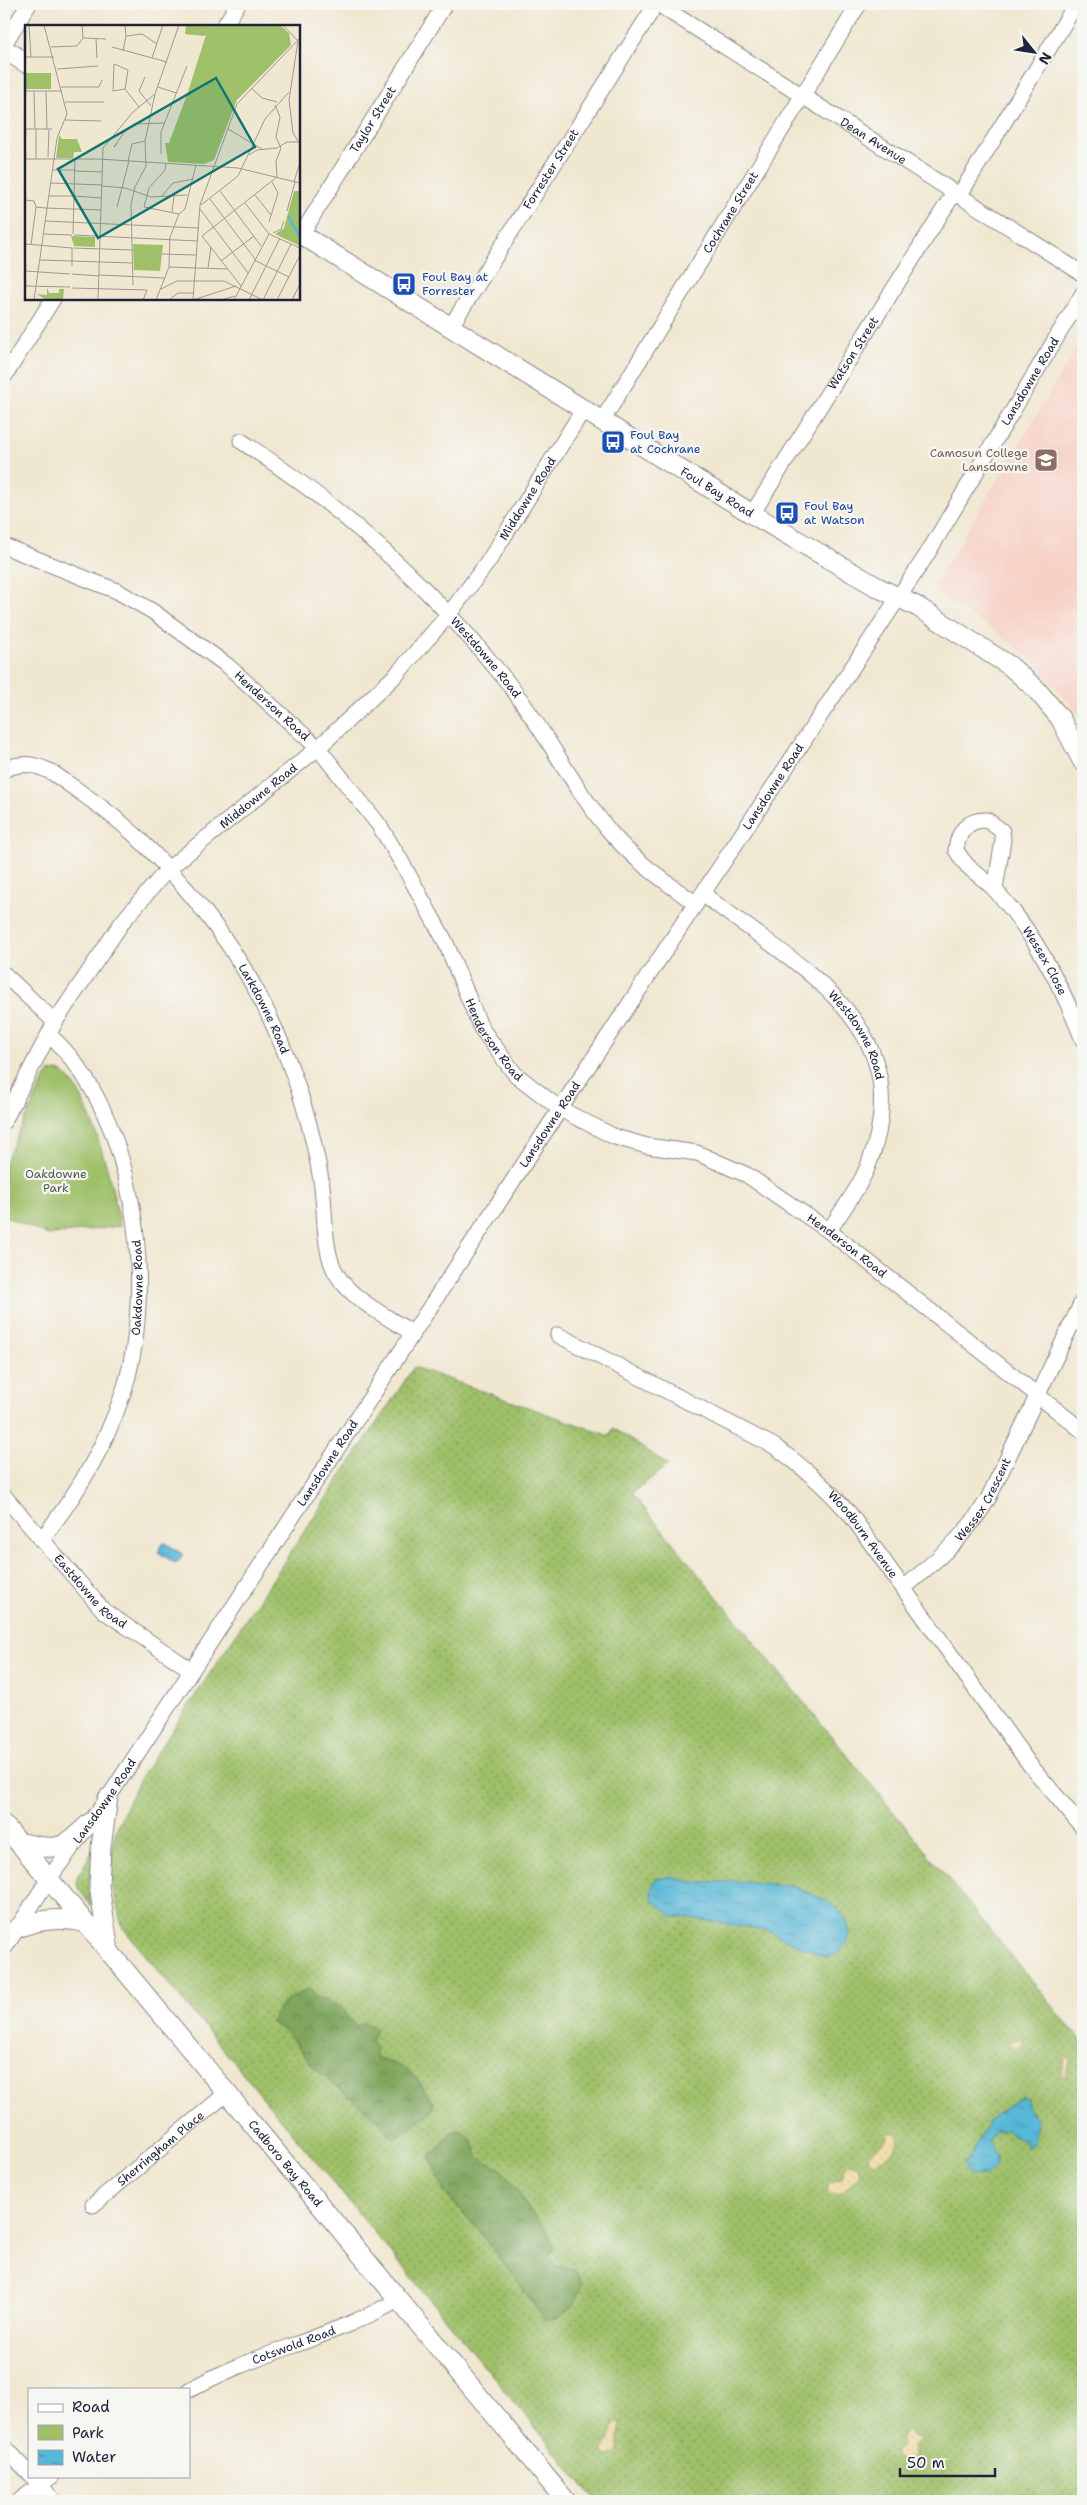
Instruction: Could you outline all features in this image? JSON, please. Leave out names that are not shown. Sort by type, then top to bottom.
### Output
[{"type":"main road","points":[[4,49],[25,62]]},
{"type":"main road","name":"Foul Bay Road","points":[[300,234],[452,326],[583,410],[752,514],[877,587],[898,596],[933,616],[1010,666],[1036,689],[1060,718],[1083,762]]},
{"type":"main road","points":[[108,1798],[100,1847],[99,1885],[109,1954]]},
{"type":"main road","points":[[18,1842],[58,1847],[67,1844],[90,1823]]},
{"type":"main road","name":"Cadboro Bay Road","points":[[4,1825],[109,1954],[566,2501]]},
{"type":"main road","points":[[16,1928],[34,1921],[52,1919],[66,1918],[83,1922]]},
{"type":"street","points":[[4,44],[29,4]]},
{"type":"street","points":[[225,25],[238,4]]},
{"type":"street","name":"Taylor Street","points":[[300,234],[445,4]]},
{"type":"street","name":"Cochrane Street","points":[[602,421],[859,4]]},
{"type":"street","name":"Watson Street","points":[[752,514],[957,195],[1076,4]]},
{"type":"street","name":"Dean Avenue","points":[[656,7],[803,97],[1083,274]]},
{"type":"street","name":"Forrester Street","points":[[452,326],[656,7]]},
{"type":"street","name":"Lansdowne Road","points":[[4,1948],[48,1880],[108,1798],[412,1333],[926,556],[1083,293]]},
{"type":"street","points":[[4,377],[52,300]]},
{"type":"street","name":"Middowne Road","points":[[4,1121],[52,1028],[123,921],[168,869],[318,748],[397,674],[449,614],[493,554],[583,410]]},
{"type":"street","name":"Westdowne Road","points":[[241,441],[346,516],[384,549],[449,614],[505,678],[538,723],[582,794],[612,834],[634,857],[826,986],[857,1023],[874,1056],[881,1098],[879,1132],[868,1167],[828,1231]]},
{"type":"street","name":"Henderson Road","points":[[4,546],[117,591],[152,611],[228,666],[318,748],[379,825],[402,861],[445,941],[481,1028],[491,1045],[515,1074],[560,1109],[615,1137],[647,1146],[697,1153],[724,1163],[747,1175],[828,1231],[1038,1393],[1083,1431]]},
{"type":"street","name":"Larkdowne Road","points":[[4,770],[14,765],[26,763],[39,765],[53,773],[136,836],[168,869],[212,921],[237,956],[272,1021],[304,1108],[321,1182],[329,1252],[336,1272],[351,1291],[412,1333]]},
{"type":"street","name":"Wessex Close","points":[[995,889],[1033,938],[1059,984],[1083,1040]]},
{"type":"street","name":"Oakdowne Road","points":[[4,974],[52,1028],[80,1068],[103,1110],[118,1150],[128,1186],[138,1244],[138,1323],[123,1394],[109,1430],[85,1478],[41,1540]]},
{"type":"street","points":[[1038,1393],[1083,1300]]},
{"type":"street","name":"Woodburn Avenue","points":[[558,1335],[742,1428],[774,1446],[805,1468],[850,1514],[1030,1765],[1083,1828]]},
{"type":"street","name":"Wessex Crescent","points":[[904,1588],[954,1544],[974,1523],[1038,1393]]},
{"type":"street","name":"Eastdowne Road","points":[[4,1496],[104,1611],[191,1670]]},
{"type":"street","name":"Sherringham Place","points":[[93,2205],[227,2093]]},
{"type":"street","name":"Cotswold Road","points":[[190,2390],[283,2348],[369,2316],[398,2300]]},
{"type":"street","points":[[4,2446],[28,2472]]},
{"type":"street","points":[[19,2501],[41,2479],[54,2501]]},
{"type":"shaded area","name":"Camosun College Lansdowne","points":[[1083,338],[1083,719],[1035,663],[994,630],[938,595],[935,588],[936,582]]},
{"type":"green space","name":"Oakdowne Park","points":[[58,1071],[69,1079],[80,1094],[89,1115],[106,1165],[120,1226],[48,1235],[4,1216],[4,1164],[45,1078],[50,1072]]},
{"type":"green space","points":[[414,1367],[610,1436],[613,1428],[668,1465],[632,1493],[1083,2043],[1083,2501],[596,2501],[122,1927],[112,1878],[112,1851],[121,1817],[142,1775]]},
{"type":"green space","points":[[93,1850],[95,1851],[89,1884],[91,1906],[78,1888],[76,1879]]},
{"type":"green space","points":[[311,1989],[316,1998],[341,2006],[355,2026],[366,2023],[376,2029],[371,2041],[375,2046],[375,2057],[397,2065],[409,2072],[427,2093],[434,2105],[427,2115],[398,2137],[392,2137],[378,2120],[316,2069],[291,2037],[272,2023],[281,2006],[299,1994]]},
{"type":"green space","points":[[460,2130],[471,2138],[479,2158],[502,2170],[550,2236],[554,2247],[548,2257],[555,2265],[575,2270],[582,2283],[570,2309],[559,2317],[544,2320],[522,2287],[469,2219],[444,2192],[430,2157],[453,2132]]},
{"type":"sand","points":[[1022,2038],[1024,2042],[1018,2050],[1010,2046],[1008,2042]]},
{"type":"sand","points":[[1066,2056],[1071,2060],[1066,2070],[1066,2078],[1060,2074]]},
{"type":"sand","points":[[890,2132],[899,2135],[894,2149],[886,2157],[872,2164],[868,2159],[869,2153],[887,2139]]},
{"type":"sand","points":[[849,2164],[857,2167],[859,2176],[841,2194],[831,2195],[827,2190],[829,2182],[841,2179],[844,2169]]},
{"type":"sand","points":[[618,2421],[621,2425],[618,2439],[620,2449],[615,2454],[606,2456],[602,2451],[610,2439],[612,2426]]},
{"type":"sand","points":[[910,2430],[913,2436],[921,2439],[913,2446],[913,2458],[901,2460],[895,2457],[895,2451],[902,2446],[902,2434]]},
{"type":"water","points":[[164,1542],[183,1554],[176,1564],[158,1552]]},
{"type":"water","points":[[668,1877],[699,1883],[736,1881],[793,1886],[825,1900],[838,1910],[847,1921],[849,1933],[846,1944],[838,1954],[825,1957],[766,1930],[673,1917],[652,1899],[651,1890],[656,1879]]},
{"type":"water","points":[[1022,2096],[1027,2099],[1027,2106],[1037,2121],[1034,2144],[1027,2147],[1025,2140],[1020,2140],[1007,2130],[995,2132],[989,2141],[996,2157],[996,2166],[986,2176],[970,2176],[966,2172],[964,2162],[968,2161],[988,2121]]},
{"type":"place","name":"Foul Bay at Forrester","points":[[404,284]]},
{"type":"place","name":"Foul Bay at Cochrane","points":[[613,442]]},
{"type":"place","name":"Camosun College Lansdowne","points":[[1046,460]]},
{"type":"place","name":"Foul Bay at Watson","points":[[787,513]]}]
